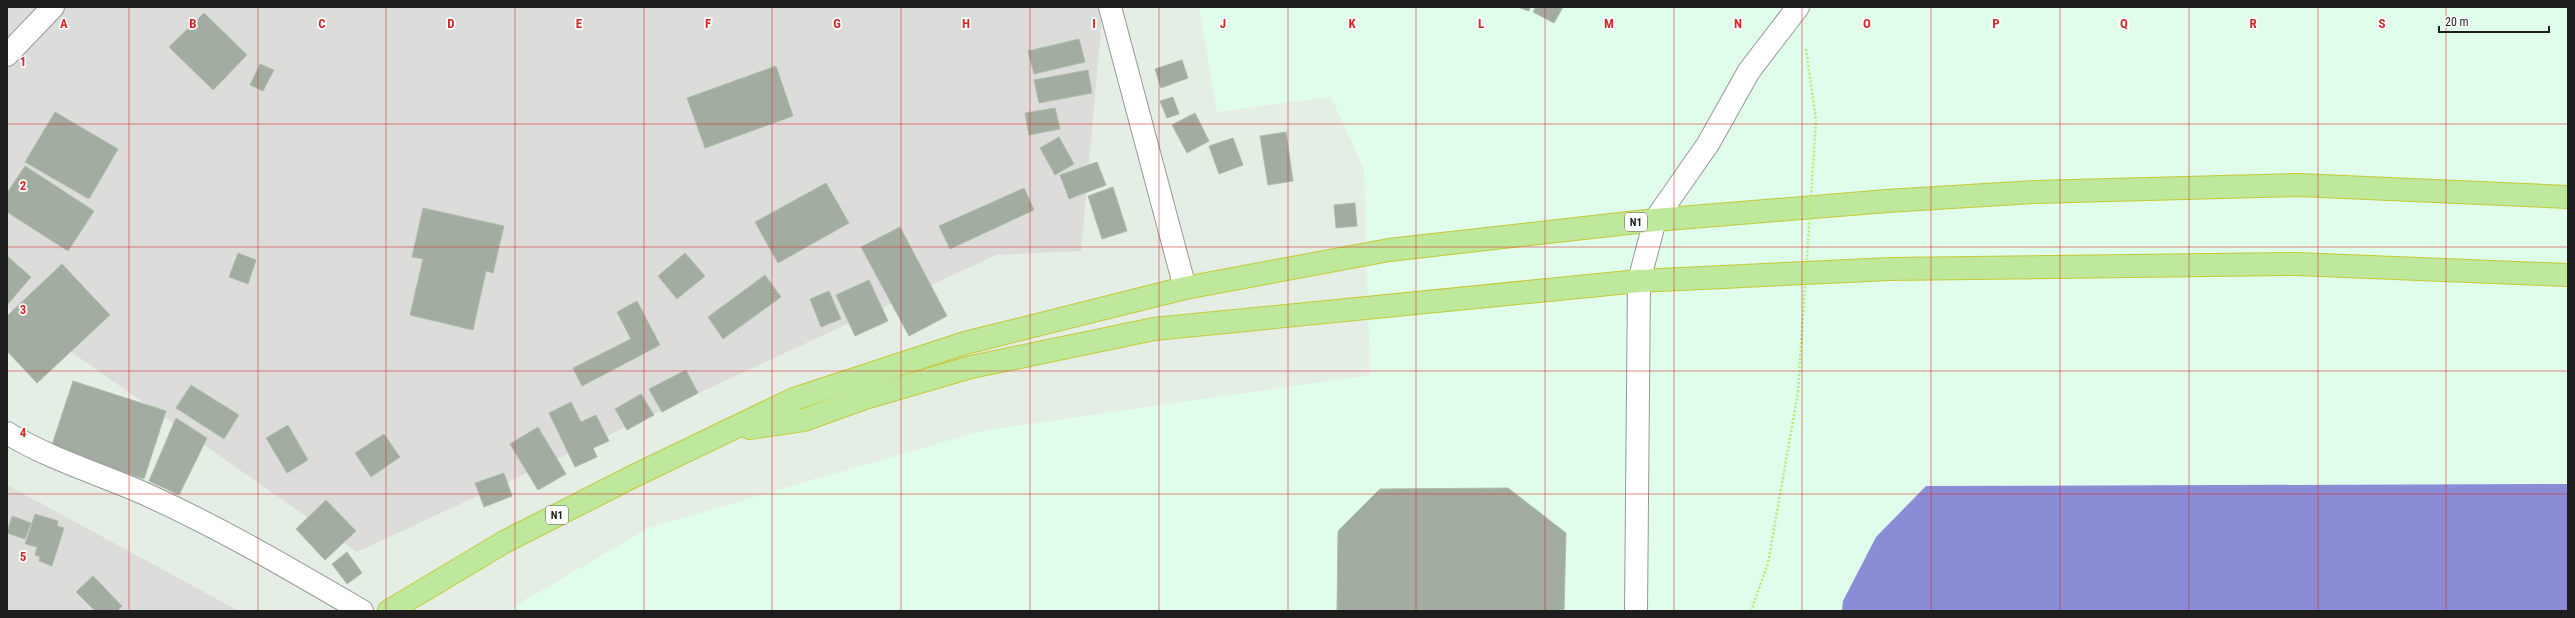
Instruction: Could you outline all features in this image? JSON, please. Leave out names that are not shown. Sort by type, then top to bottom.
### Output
[{"type":"highway","name":"N1","points":[[389,611],[506,541],[636,475],[731,431],[794,399],[859,376],[965,343],[1185,288],[1390,250],[1655,220],[1887,200],[2035,192],[2299,185],[2568,197]]},
{"type":"highway","points":[[2541,196],[2568,189]]},
{"type":"highway","name":"N1","points":[[731,431],[804,420],[864,398],[971,367],[1154,329],[1639,281],[1890,269],[2296,264],[2568,275]]},
{"type":"street","points":[[7,55],[53,7]]},
{"type":"street","points":[[1110,7],[1185,288]]},
{"type":"street","points":[[1636,611],[1639,281],[1655,220],[1708,144],[1749,71],[1798,7]]},
{"type":"street","points":[[7,433],[29,446],[143,493],[247,543],[362,611]]},
{"type":"path","points":[[1751,611],[1768,563],[1798,392],[1816,120],[1805,45]]},
{"type":"shaded area","points":[[7,7],[1103,7],[1081,251],[996,255],[357,552],[7,307]]},
{"type":"shaded area","points":[[1199,7],[2568,7],[2568,611],[507,611],[648,528],[981,431],[1370,375],[1364,169],[1331,97],[1217,112]]},
{"type":"shaded area","points":[[2568,484],[2568,611],[1842,611],[1843,601],[1876,537],[1926,486]]},
{"type":"shaded area","points":[[7,485],[239,611],[7,611]]},
{"type":"building","points":[[1517,7],[1530,7],[1529,11]]},
{"type":"building","points":[[1536,7],[1563,7],[1554,23],[1533,12]]},
{"type":"building","points":[[204,13],[247,55],[213,90],[169,47]]},
{"type":"building","points":[[1079,39],[1085,62],[1034,74],[1028,51]]},
{"type":"building","points":[[1182,60],[1188,78],[1161,88],[1155,69]]},
{"type":"building","points":[[260,64],[274,70],[263,91],[250,85]]},
{"type":"building","points":[[776,66],[793,116],[705,148],[687,98]]},
{"type":"building","points":[[1088,70],[1092,93],[1039,103],[1034,80]]},
{"type":"building","points":[[1173,97],[1179,114],[1167,118],[1160,101]]},
{"type":"building","points":[[1055,108],[1060,129],[1029,135],[1025,113]]},
{"type":"building","points":[[55,112],[118,149],[89,199],[25,162]]},
{"type":"building","points":[[1195,113],[1209,141],[1187,153],[1172,125]]},
{"type":"building","points":[[1286,132],[1293,181],[1268,185],[1260,136]]},
{"type":"building","points":[[1059,137],[1074,164],[1055,175],[1040,148]]},
{"type":"building","points":[[1233,138],[1243,165],[1219,174],[1209,146]]},
{"type":"building","points":[[1097,162],[1106,185],[1069,199],[1060,175]]},
{"type":"building","points":[[25,166],[94,211],[68,251],[7,212],[7,193]]},
{"type":"building","points":[[826,183],[849,223],[778,263],[755,222]]},
{"type":"building","points":[[1113,187],[1127,231],[1102,239],[1088,196]]},
{"type":"building","points":[[1024,188],[1034,210],[950,249],[939,226]]},
{"type":"building","points":[[1355,203],[1357,226],[1336,228],[1334,205]]},
{"type":"building","points":[[423,208],[504,226],[493,273],[486,271],[473,330],[410,315],[423,259],[412,257]]},
{"type":"building","points":[[900,227],[947,316],[909,336],[861,247]]},
{"type":"building","points":[[238,253],[256,260],[248,284],[229,277]]},
{"type":"building","points":[[685,253],[705,276],[677,299],[658,276]]},
{"type":"building","points":[[7,256],[31,277],[7,305]]},
{"type":"building","points":[[62,264],[110,315],[37,383],[7,351],[7,316]]},
{"type":"building","points":[[765,275],[781,297],[723,339],[708,317]]},
{"type":"building","points":[[869,280],[888,321],[855,336],[836,295]]},
{"type":"building","points":[[829,291],[841,319],[821,327],[810,299]]},
{"type":"building","points":[[637,301],[660,345],[582,386],[573,368],[631,339],[617,312]]},
{"type":"building","points":[[686,370],[698,393],[662,412],[649,389]]},
{"type":"building","points":[[73,381],[166,411],[144,479],[51,448]]},
{"type":"building","points":[[191,385],[239,415],[224,439],[176,408]]},
{"type":"building","points":[[641,394],[654,415],[627,430],[615,409]]},
{"type":"building","points":[[571,402],[581,422],[596,415],[609,441],[593,448],[597,457],[575,467],[549,413]]},
{"type":"building","points":[[176,418],[207,438],[179,495],[149,481]]},
{"type":"building","points":[[288,425],[308,460],[287,473],[266,438]]},
{"type":"building","points":[[538,427],[566,474],[538,490],[510,444]]},
{"type":"building","points":[[384,434],[400,457],[371,477],[355,453]]},
{"type":"building","points":[[504,473],[512,496],[484,507],[475,483]]},
{"type":"building","points":[[1508,488],[1566,533],[1564,611],[1337,611],[1338,531],[1380,489]]},
{"type":"building","points":[[326,500],[356,531],[325,560],[296,529]]},
{"type":"building","points":[[35,514],[58,521],[57,526],[64,528],[52,566],[39,561],[40,557],[35,555],[37,547],[25,544]]},
{"type":"building","points":[[12,516],[31,523],[25,539],[7,533]]},
{"type":"building","points":[[347,552],[362,573],[347,584],[332,564]]},
{"type":"building","points":[[93,576],[122,606],[117,611],[95,611],[76,592]]}]
